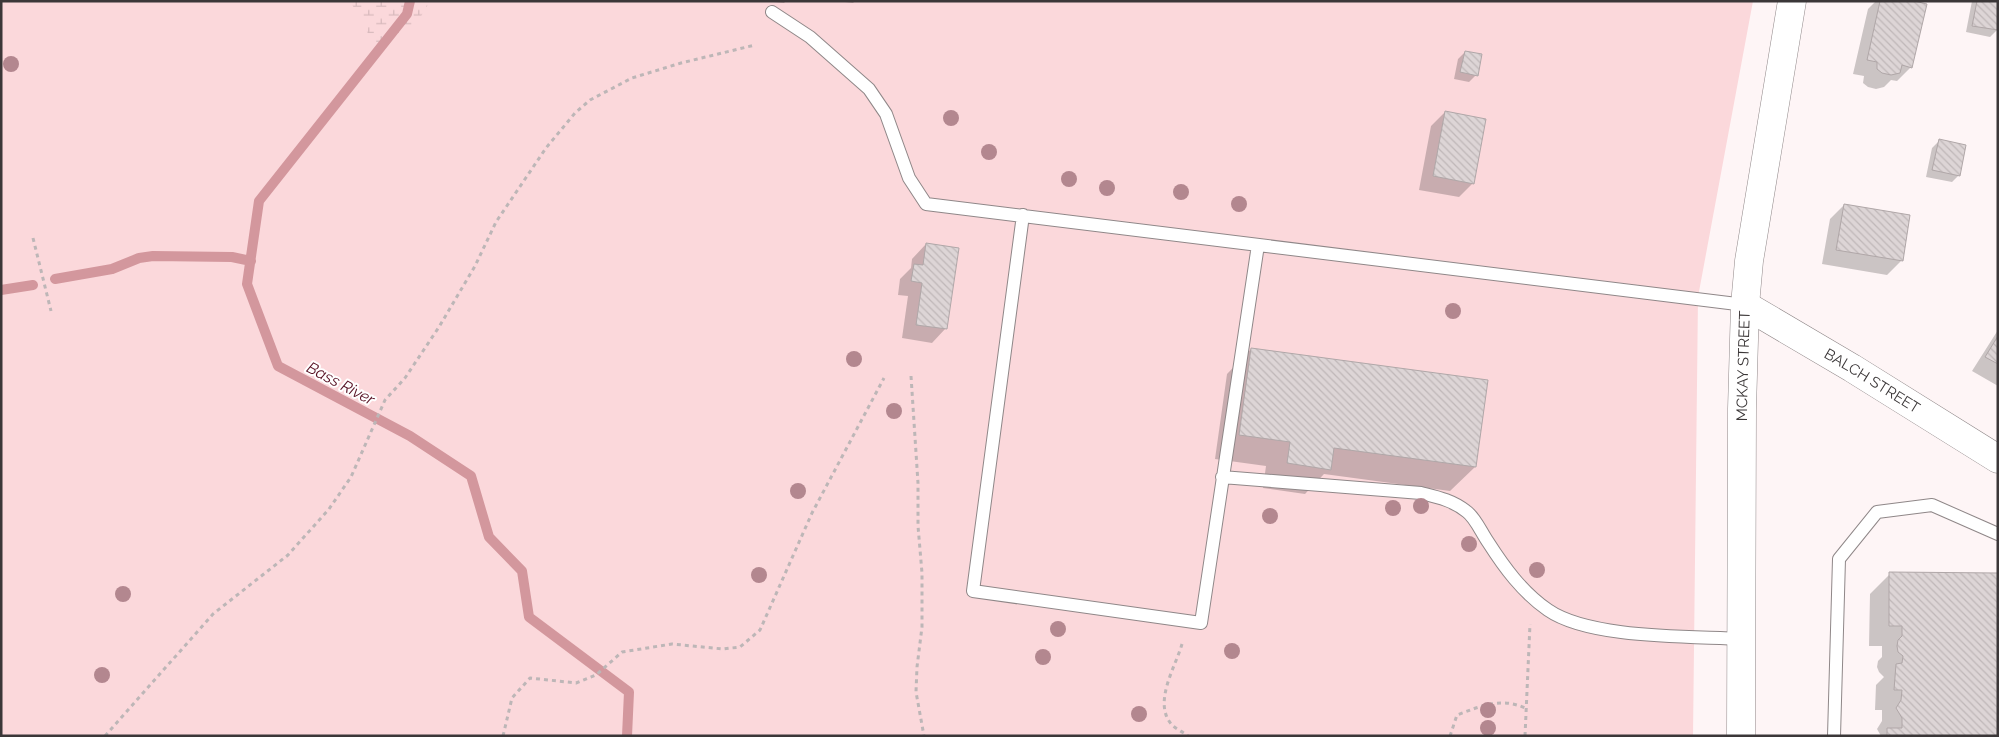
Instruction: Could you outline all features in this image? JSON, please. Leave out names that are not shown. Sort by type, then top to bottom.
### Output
[{"type":"main road","name":"MCKAY STREET","points":[[1741,736],[1742,409],[1745,305],[1749,261],[1792,1]]},
{"type":"main road","name":"BALCH STREET","points":[[1745,305],[1852,368],[1998,459]]},
{"type":"lane","points":[[772,12],[810,37],[868,89],[886,114],[909,178],[926,204],[1745,305]]},
{"type":"lane","points":[[1023,216],[973,591],[1201,623],[1258,245]]},
{"type":"lane","points":[[1222,476],[1421,493],[1452,501],[1468,512],[1513,578],[1548,610],[1568,620],[1592,627],[1638,633],[1742,639]]},
{"type":"lane","points":[[1834,736],[1839,559],[1872,518],[1877,512],[1932,505],[1998,534]]},
{"type":"path","points":[[106,736],[213,614],[288,555],[329,509],[352,477],[385,400],[405,378],[439,327],[475,266],[496,222],[546,148],[575,113],[590,100],[632,78],[665,67],[755,45]]},
{"type":"path","points":[[33,238],[51,311]]},
{"type":"path","points":[[911,376],[922,573],[922,627],[916,667],[916,692],[924,736]]},
{"type":"path","points":[[503,736],[512,698],[530,678],[576,683],[596,675],[622,652],[672,644],[723,648],[740,647],[760,630],[812,514],[884,378]]},
{"type":"path","points":[[1525,736],[1530,616]]},
{"type":"path","points":[[1188,736],[1171,724],[1165,711],[1164,694],[1178,659],[1189,621]]},
{"type":"path","points":[[1450,736],[1457,715],[1487,704],[1501,702],[1514,703],[1525,708]]},
{"type":"green space","points":[[1,1],[1753,1],[1698,297],[1693,736],[1,736]]},
{"type":"green space","points":[[350,1],[430,1],[413,30],[381,49],[368,33]]},
{"type":"building","points":[[1880,1],[1914,1],[1927,4],[1912,68],[1902,65],[1900,73],[1891,75],[1882,73],[1877,69],[1877,62],[1867,60]]},
{"type":"building","points":[[1977,1],[1998,1],[1998,30],[1972,26]]},
{"type":"building","points":[[1465,51],[1482,54],[1478,76],[1460,72]]},
{"type":"building","points":[[1445,111],[1486,119],[1474,184],[1433,176]]},
{"type":"building","points":[[1939,139],[1966,145],[1960,176],[1932,170]]},
{"type":"building","points":[[1844,204],[1910,215],[1903,261],[1836,250]]},
{"type":"building","points":[[926,243],[959,248],[947,329],[916,325],[922,283],[911,281],[914,264],[923,265]]},
{"type":"building","points":[[1998,336],[1998,364],[1985,357]]},
{"type":"building","points":[[1251,348],[1488,380],[1476,467],[1334,448],[1331,470],[1287,463],[1290,442],[1239,435]]},
{"type":"building","points":[[1889,572],[1998,573],[1998,736],[1887,736],[1887,728],[1902,728],[1902,718],[1896,708],[1901,700],[1902,690],[1894,690],[1896,664],[1902,663],[1903,656],[1898,652],[1897,646],[1898,640],[1902,636],[1902,626],[1889,626]]},
{"type":"waterway","name":"Bass River","points":[[410,1],[407,14],[259,201],[247,284],[278,366],[410,436],[471,476],[489,537],[522,571],[529,617],[629,692],[627,736]]},
{"type":"waterway","points":[[55,279],[112,269],[139,258],[153,256],[232,257],[251,261]]},
{"type":"waterway","points":[[1,290],[33,285]]}]
